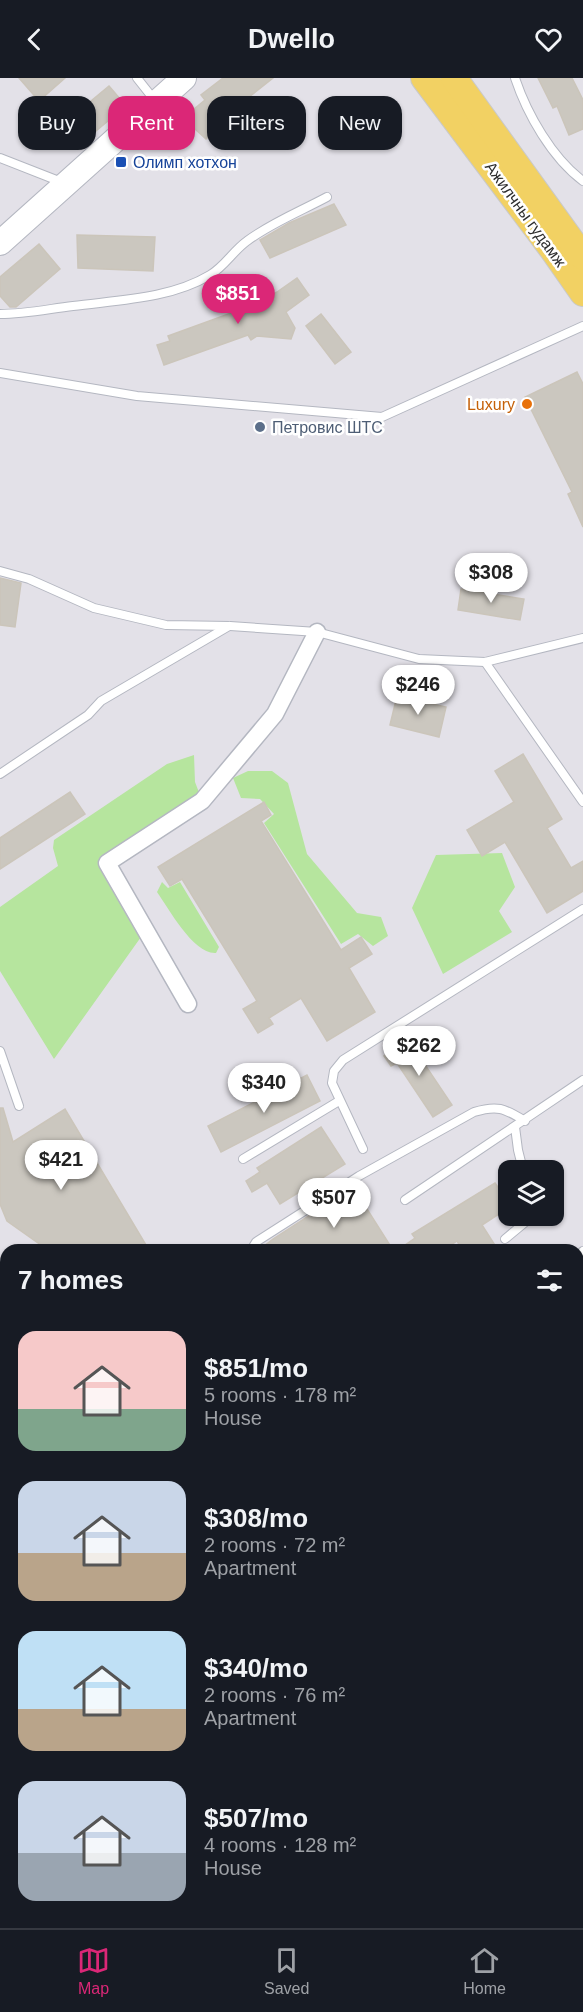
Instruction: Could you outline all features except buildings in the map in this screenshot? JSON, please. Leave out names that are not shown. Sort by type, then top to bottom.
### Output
[{"type":"main road","points":[[164,96],[184,78]]},
{"type":"main road","name":"Ажилчны гудамж","points":[[424,78],[583,293]]},
{"type":"main road","name":"Ажилчны гудамж","points":[[454,78],[581,250]]},
{"type":"main road","points":[[0,243],[108,145]]},
{"type":"street","points":[[188,1004],[107,863],[202,801],[275,714],[318,632]]},
{"type":"lane","points":[[137,78],[152,96]]},
{"type":"lane","points":[[515,78],[522,98],[555,154],[583,181]]},
{"type":"lane","points":[[0,158],[65,183]]},
{"type":"lane","points":[[0,314],[38,312],[167,292],[195,283],[223,266],[244,243],[258,233],[327,197]]},
{"type":"lane","points":[[0,373],[137,396],[382,417],[583,326]]},
{"type":"lane","points":[[0,571],[29,579],[94,608],[166,625],[230,626],[318,632],[419,659],[485,662],[583,638]]},
{"type":"lane","points":[[0,774],[88,715],[101,701],[230,626]]},
{"type":"lane","points":[[485,662],[583,802]]},
{"type":"lane","points":[[363,1149],[332,1083],[334,1071],[343,1060],[583,909]]},
{"type":"lane","points":[[0,1051],[19,1106]]},
{"type":"lane","points":[[405,1200],[582,1084]]},
{"type":"lane","points":[[243,1160],[339,1101]]},
{"type":"lane","points":[[255,1244],[358,1176],[474,1112],[491,1106],[507,1110],[525,1120]]},
{"type":"lane","points":[[515,1127],[520,1160]]},
{"type":"lane","points":[[505,1239],[521,1226]]},
{"type":"shaded area","points":[[0,78],[583,78],[583,1244],[0,1244]]},
{"type":"green space","points":[[194,755],[195,782],[200,795],[105,862],[141,937],[54,1059],[0,971],[0,907],[58,866],[53,848],[54,840],[167,764]]},
{"type":"green space","points":[[248,771],[272,771],[288,783],[307,854],[357,913],[381,917],[388,936],[373,946],[358,934],[341,944],[264,823],[274,814],[260,799],[241,798],[233,778]]},
{"type":"green space","points":[[502,853],[515,887],[499,911],[512,932],[443,974],[412,908],[436,855]]},
{"type":"green space","points":[[162,882],[168,888],[180,882],[219,947],[216,953],[199,947],[183,930],[157,892]]},
{"type":"place","name":"Олимп хотхон","points":[[121,162]]},
{"type":"place","name":"Luxury","points":[[527,404]]},
{"type":"place","name":"Петровис ШТС","points":[[260,427]]}]
